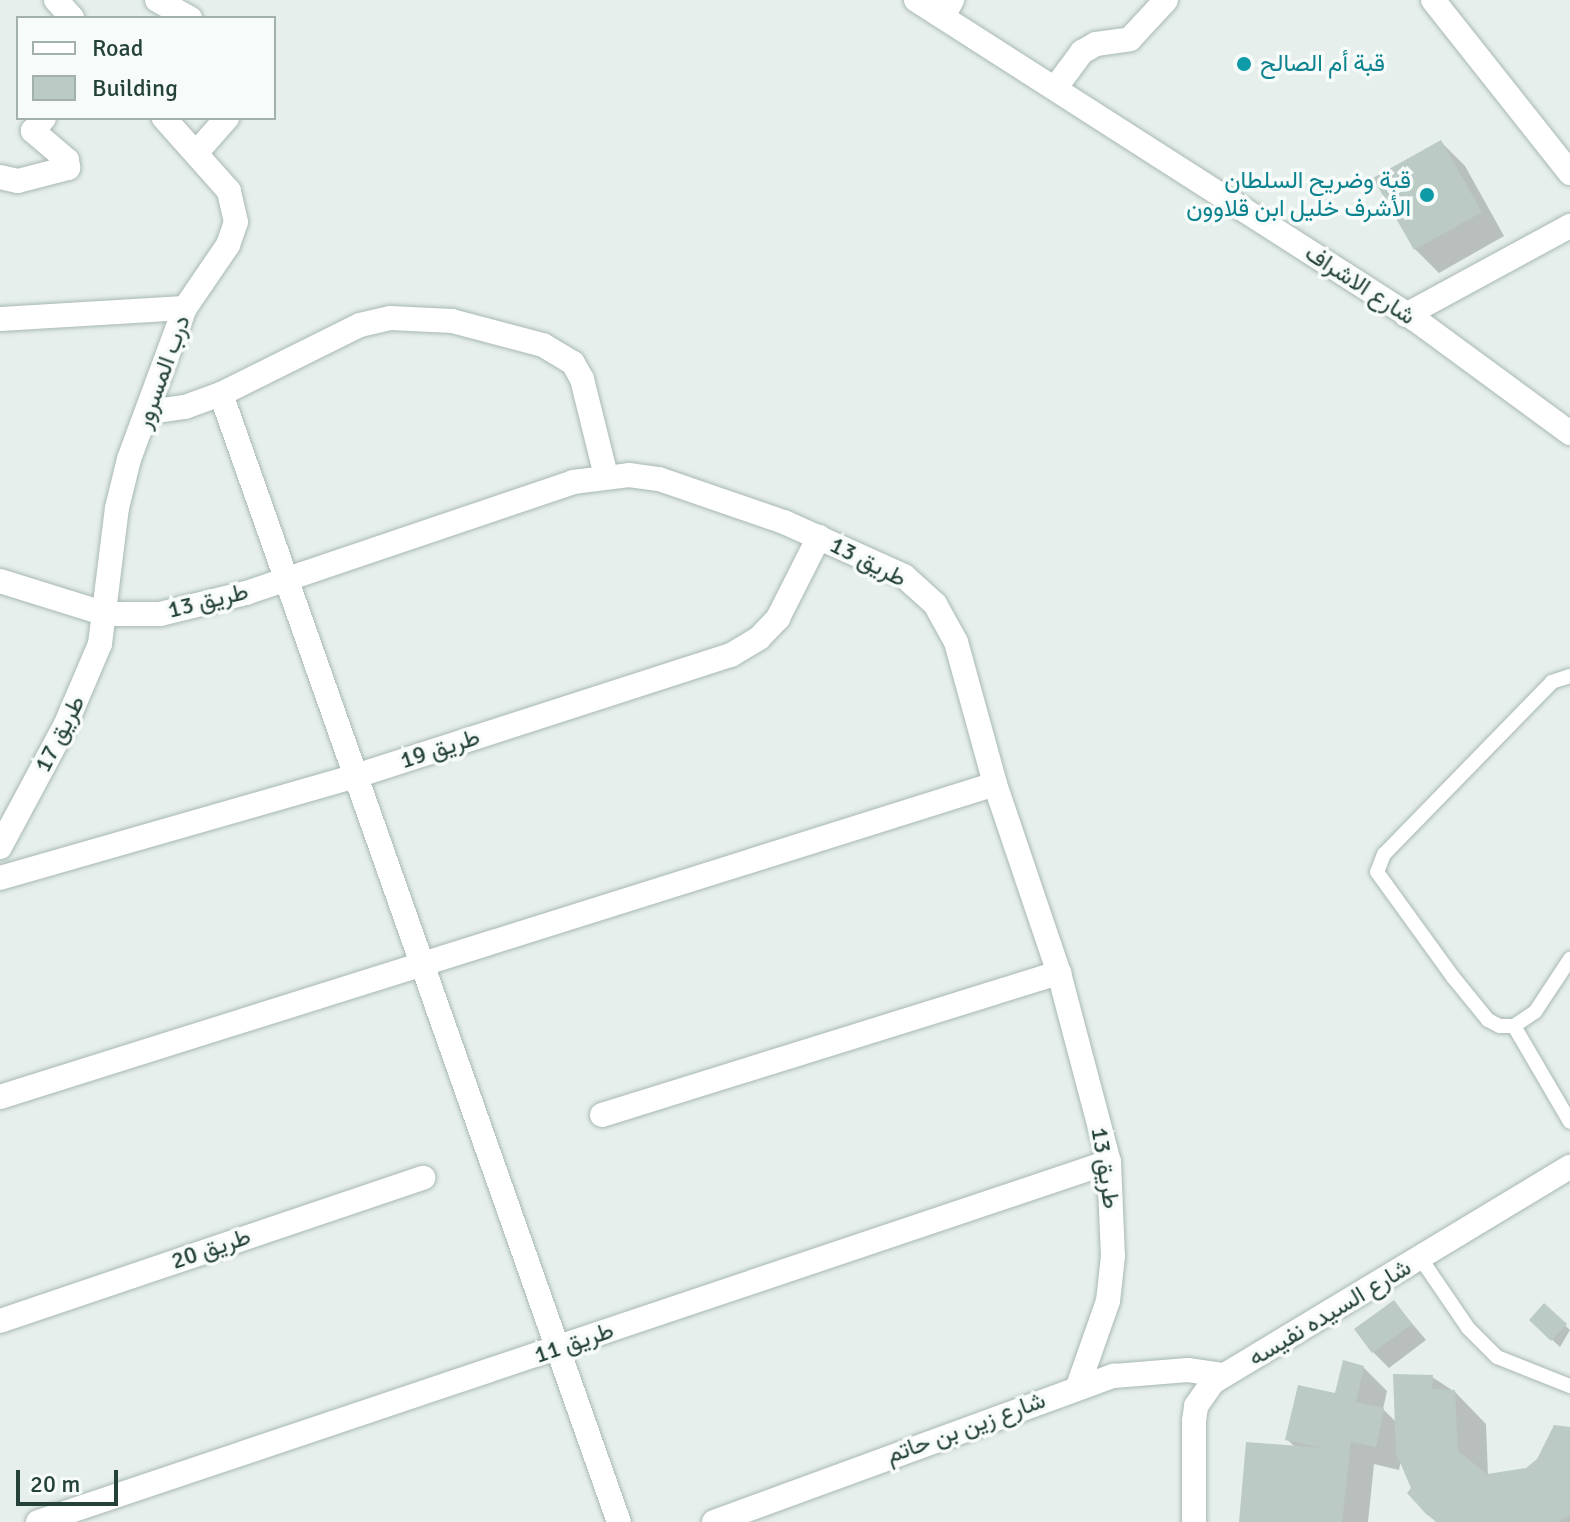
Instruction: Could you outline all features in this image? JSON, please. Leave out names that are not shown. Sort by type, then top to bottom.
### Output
[{"type":"street","points":[[56,0],[70,16]]},
{"type":"street","name":"شارع الاشراف","points":[[916,0],[948,7],[1056,87],[1406,315],[1570,433]]},
{"type":"street","points":[[1056,87],[1082,52],[1096,44],[1130,39],[1166,0]]},
{"type":"street","points":[[1433,0],[1570,173]]},
{"type":"street","points":[[9,179],[68,168],[67,160],[33,131],[42,120]]},
{"type":"street","name":"درب المسرور","points":[[106,614],[117,508],[129,459],[149,412],[185,308],[228,245],[236,222],[229,191],[166,120]]},
{"type":"street","points":[[196,153],[225,120]]},
{"type":"street","points":[[1406,315],[1570,226]]},
{"type":"street","points":[[0,319],[185,308]]},
{"type":"street","points":[[149,412],[185,407],[221,394],[360,325],[390,318],[452,321],[543,345],[573,363],[582,379],[606,476]]},
{"type":"street","points":[[221,394],[619,1522]]},
{"type":"street","name":"طريق 13","points":[[0,581],[106,614],[160,614],[287,580],[551,489],[606,476],[659,479],[819,537],[904,576],[935,604],[956,642],[995,784],[1059,973],[1109,1162],[1113,1256],[1108,1301],[1078,1386]]},
{"type":"street","name":"طريق 19","points":[[0,878],[356,776],[731,655],[759,638],[778,618],[819,537]]},
{"type":"street","name":"طريق 17","points":[[0,847],[84,686],[106,614]]},
{"type":"street","points":[[0,1097],[995,784]]},
{"type":"street","points":[[602,1115],[1059,973]]},
{"type":"street","name":"طريق 11","points":[[38,1522],[1109,1162]]},
{"type":"street","name":"شارع السيده نفيسه","points":[[1194,1522],[1196,1406],[1224,1375],[1570,1167]]},
{"type":"street","name":"طريق 20","points":[[0,1321],[423,1178]]},
{"type":"street","name":"شارع زين بن حاتم","points":[[714,1522],[1078,1386],[1150,1370],[1224,1375]]},
{"type":"lane","points":[[1570,676],[1552,682],[1378,862],[1382,881],[1488,1020],[1514,1026],[1535,1012],[1570,959]]},
{"type":"lane","points":[[1514,1026],[1570,1122]]},
{"type":"lane","points":[[1421,1259],[1468,1328],[1497,1357],[1570,1386]]},
{"type":"building","name":"قبة وضريح السلطان الأشرف خليل ابن قلاوون","points":[[1441,140],[1482,212],[1414,250],[1373,178]]},
{"type":"building","points":[[1394,1300],[1412,1324],[1372,1353],[1354,1329]]},
{"type":"building","points":[[1544,1303],[1567,1324],[1551,1341],[1529,1320]]},
{"type":"building","points":[[1343,1360],[1364,1366],[1356,1402],[1384,1408],[1376,1447],[1351,1442],[1342,1522],[1239,1522],[1246,1442],[1323,1448],[1285,1440],[1298,1385],[1335,1393]]},
{"type":"building","points":[[1393,1374],[1433,1375],[1432,1389],[1455,1390],[1458,1451],[1487,1474],[1526,1468],[1537,1459],[1554,1425],[1570,1427],[1570,1515],[1558,1522],[1437,1522],[1426,1514],[1407,1493],[1411,1488],[1396,1453]]},
{"type":"place","name":"قبة أم الصالح","points":[[1244,64]]},
{"type":"place","name":"قبة وضريح السلطان الأشرف خليل ابن قلاوون","points":[[1427,195]]}]
